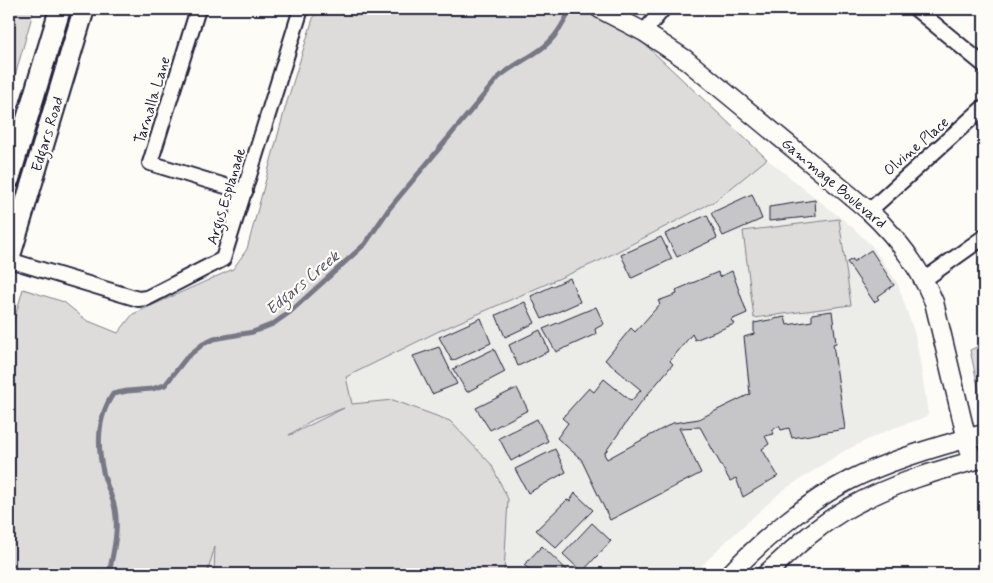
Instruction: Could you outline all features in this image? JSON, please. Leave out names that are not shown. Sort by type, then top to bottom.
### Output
[{"type":"main road","name":"Edgars Road","points":[[9,179],[60,9]]},
{"type":"main road","name":"Edgars Road","points":[[9,259],[84,9]]},
{"type":"street","name":"Tarnalla Lane","points":[[198,9],[150,163],[245,192]]},
{"type":"street","name":"Argus Esplanade","points":[[9,259],[131,297],[148,298],[223,259],[300,9]]},
{"type":"street","points":[[644,32],[663,9]]},
{"type":"street","points":[[916,9],[984,65]]},
{"type":"street","name":"Gammage Boulevard","points":[[608,12],[644,32],[685,59],[869,211],[895,235],[925,279],[942,327],[966,439],[978,460]]},
{"type":"street","name":"Olvine Place","points":[[869,211],[984,107]]},
{"type":"street","points":[[925,279],[984,237]]},
{"type":"street","points":[[730,574],[792,519],[850,480],[874,470],[984,434]]},
{"type":"street","points":[[766,574],[809,537],[851,506],[901,483],[978,460]]},
{"type":"shaded area","points":[[9,9],[34,9],[9,97]]},
{"type":"shaded area","points":[[316,9],[581,9],[636,36],[767,159],[715,201],[599,261],[439,331],[346,377],[352,404],[393,400],[450,421],[491,464],[508,499],[504,574],[214,574],[215,546],[207,574],[9,574],[9,338],[23,289],[64,302],[86,320],[118,333],[133,314],[233,269],[247,249],[286,105]],"holes":[[[344,408],[290,435],[312,420]]]},
{"type":"shaded area","points":[[767,159],[852,227],[871,245],[897,282],[915,335],[928,414],[925,417],[886,431],[844,451],[782,491],[720,547],[694,574],[207,574],[215,543],[230,508],[253,471],[286,437],[312,420],[345,377],[439,331],[599,261],[715,201]]},
{"type":"shaded area","points":[[839,219],[851,305],[754,318],[743,231]]},
{"type":"shaded area","points":[[984,344],[984,414],[970,350]]},
{"type":"building","points":[[752,194],[762,219],[723,236],[711,213]]},
{"type":"building","points":[[815,200],[816,216],[769,221],[769,207]]},
{"type":"building","points":[[707,215],[717,238],[677,257],[665,234]]},
{"type":"building","points":[[661,237],[672,259],[632,278],[621,255]]},
{"type":"building","points":[[871,250],[894,285],[877,297],[879,299],[874,302],[847,262],[853,259],[853,262]]},
{"type":"building","points":[[732,271],[747,313],[731,320],[734,324],[695,340],[692,334],[670,361],[673,364],[638,406],[604,454],[607,459],[673,423],[699,419],[750,394],[744,337],[754,334],[754,323],[785,317],[787,325],[812,321],[812,314],[832,311],[836,343],[833,344],[845,429],[792,438],[789,428],[781,430],[779,426],[772,430],[774,434],[765,436],[769,444],[762,449],[778,476],[743,497],[736,478],[730,481],[700,427],[679,428],[701,473],[610,520],[581,459],[557,438],[568,423],[562,418],[589,388],[594,392],[604,379],[631,401],[641,390],[605,360],[631,328],[635,332],[660,304],[658,301],[677,294],[676,290],[718,272],[719,277]]},
{"type":"building","points":[[570,278],[580,302],[542,319],[531,296]]},
{"type":"building","points":[[525,302],[535,323],[505,337],[496,315]]},
{"type":"building","points":[[596,307],[604,324],[595,329],[596,334],[556,352],[543,329]]},
{"type":"building","points":[[481,318],[491,343],[452,361],[439,337]]},
{"type":"building","points":[[540,330],[549,351],[518,366],[509,345]]},
{"type":"building","points":[[439,347],[457,384],[432,394],[413,356]]},
{"type":"building","points":[[494,349],[505,372],[467,392],[453,369]]},
{"type":"building","points":[[517,388],[528,410],[490,430],[476,408]]},
{"type":"building","points":[[537,419],[548,441],[511,461],[499,438]]},
{"type":"building","points":[[555,449],[566,472],[528,493],[515,469]]},
{"type":"building","points":[[575,493],[593,510],[556,548],[536,530],[567,500],[570,501]]},
{"type":"building","points":[[592,523],[611,541],[582,572],[563,554]]},
{"type":"building","points":[[542,546],[571,574],[534,574],[524,565]]},
{"type":"waterway","name":"Edgars Creek","points":[[109,574],[115,542],[116,517],[114,505],[105,480],[99,444],[103,413],[113,394],[152,389],[165,385],[187,357],[203,344],[214,339],[253,332],[273,324],[290,312],[365,244],[389,209],[498,78],[546,45],[558,31],[571,9]]}]
